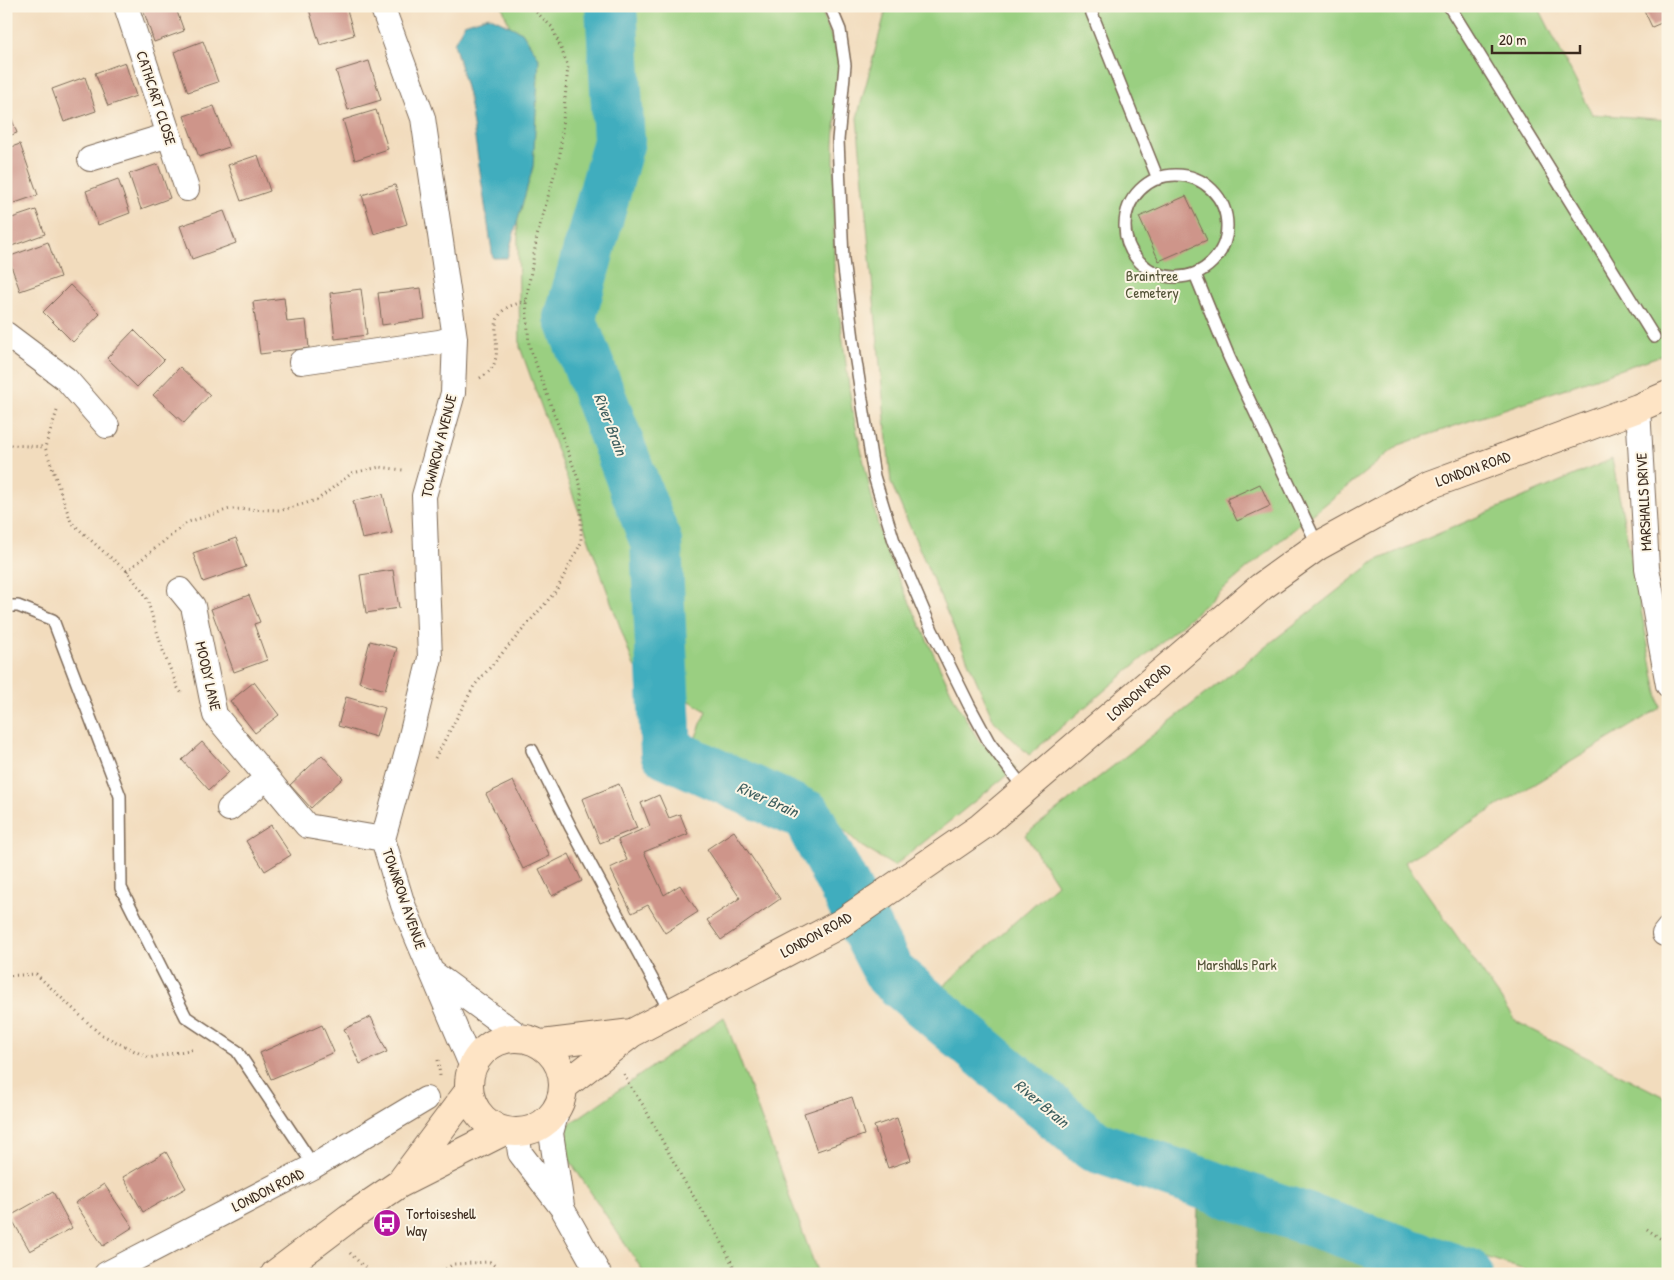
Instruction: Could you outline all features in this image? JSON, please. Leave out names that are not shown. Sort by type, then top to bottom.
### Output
[{"type":"street","name":"CATHCART CLOSE","points":[[126,6],[187,189]]},
{"type":"street","name":"TOWNROW AVENUE","points":[[382,6],[423,118],[455,338],[453,393],[424,496],[430,658],[383,839],[402,904],[430,971],[470,1079]]},
{"type":"street","points":[[90,158],[168,135]]},
{"type":"street","points":[[6,334],[66,379],[107,426]]},
{"type":"street","points":[[301,362],[455,338]]},
{"type":"street","name":"LONDON ROAD","points":[[561,1097],[632,1032],[840,924],[981,828],[1261,587],[1318,546],[1429,485],[1638,408],[1668,395]]},
{"type":"street","name":"MARSHALLS DRIVE","points":[[1638,408],[1648,568],[1668,685]]},
{"type":"street","name":"MOODY LANE","points":[[180,590],[193,606],[215,715],[307,826],[383,839]]},
{"type":"street","points":[[229,809],[267,778]]},
{"type":"street","points":[[430,971],[531,1040],[559,1062],[561,1097],[551,1132],[562,1208]]},
{"type":"street","name":"LONDON ROAD","points":[[531,1040],[632,1032]]},
{"type":"street","points":[[399,1184],[470,1079],[490,1044],[531,1040]]},
{"type":"street","points":[[470,1079],[475,1108],[487,1122],[510,1131],[520,1153],[562,1208],[599,1274]]},
{"type":"street","points":[[275,1274],[349,1218],[399,1184],[510,1131],[541,1126],[561,1097]]},
{"type":"street","name":"LONDON ROAD","points":[[106,1274],[314,1166],[426,1099]]},
{"type":"lane","points":[[830,6],[840,30],[845,65],[838,140],[843,260],[854,355],[874,476],[894,541],[932,630],[989,742],[1025,790]]},
{"type":"lane","points":[[1089,6],[1158,179]]},
{"type":"lane","points":[[1449,6],[1654,338]]},
{"type":"lane","points":[[1169,175],[1194,177],[1215,191],[1226,213],[1227,238],[1215,260],[1195,274],[1171,277],[1148,268],[1131,250],[1124,226],[1130,202],[1146,184],[1169,175]]},
{"type":"lane","points":[[1195,274],[1229,358],[1318,546]]},
{"type":"lane","points":[[6,606],[18,606],[53,620],[120,796],[121,888],[186,1017],[237,1050],[314,1166]]},
{"type":"lane","points":[[532,750],[571,828],[670,1012]]},
{"type":"path","points":[[433,762],[474,686],[556,591],[581,543],[582,488],[530,345],[526,301],[537,236],[560,154],[568,66],[552,27],[530,6]]},
{"type":"path","points":[[454,386],[473,384],[489,372],[496,360],[495,327],[501,312],[510,306],[526,301]]},
{"type":"path","points":[[66,379],[46,447],[71,522],[128,571],[146,596],[164,654],[183,696]]},
{"type":"path","points":[[6,443],[11,446],[46,447]]},
{"type":"path","points":[[128,571],[188,522],[230,509],[282,510],[317,500],[352,473],[380,467],[409,471]]},
{"type":"path","points":[[6,976],[36,974],[100,1034],[149,1058],[225,1043]]},
{"type":"path","points":[[426,1099],[440,1079],[437,1056]]},
{"type":"path","points":[[621,1068],[684,1180],[721,1241],[736,1274]]},
{"type":"path","points":[[1647,1229],[1668,1244]]},
{"type":"path","points":[[348,1252],[371,1274]]},
{"type":"path","points":[[438,1274],[454,1264],[490,1262],[505,1274]]},
{"type":"green space","points":[[502,6],[820,6],[840,61],[834,144],[834,273],[852,409],[882,543],[957,704],[979,741],[1016,768],[894,866],[861,846],[812,800],[692,747],[706,711],[634,666],[520,347],[514,38]]},
{"type":"green space","name":"Braintree Cemetery","points":[[887,6],[1538,6],[1592,114],[1668,120],[1668,353],[1399,445],[1282,539],[1029,755],[994,721],[891,483],[857,118]]},
{"type":"green space","name":"Marshalls Park","points":[[1612,459],[1660,708],[1405,862],[1517,1022],[1668,1099],[1668,1274],[1536,1274],[1106,1128],[940,989],[1057,884],[1025,835],[1375,561]]},
{"type":"green space","points":[[724,1017],[818,1274],[645,1274],[566,1155],[568,1125]]},
{"type":"green space","points":[[1198,1203],[1419,1274],[1196,1274]]},
{"type":"water","points":[[489,16],[522,32],[539,58],[533,167],[507,258],[493,258],[469,99],[454,43],[464,24]]},
{"type":"building","points":[[142,6],[175,6],[184,31],[154,42]]},
{"type":"building","points":[[308,6],[346,6],[354,35],[320,45]]},
{"type":"building","points":[[1642,6],[1668,6],[1668,20],[1652,27]]},
{"type":"building","points":[[203,41],[218,82],[188,92],[174,52]]},
{"type":"building","points":[[369,61],[381,100],[348,110],[336,71]]},
{"type":"building","points":[[125,62],[136,96],[108,106],[95,73]]},
{"type":"building","points":[[85,77],[96,111],[64,122],[52,89]]},
{"type":"building","points":[[6,104],[17,133],[6,137]]},
{"type":"building","points":[[214,106],[229,147],[199,157],[184,116]]},
{"type":"building","points":[[376,110],[388,149],[355,160],[343,120]]},
{"type":"building","points":[[20,144],[38,195],[6,206],[6,149]]},
{"type":"building","points":[[258,155],[270,191],[241,201],[228,165]]},
{"type":"building","points":[[158,164],[170,198],[141,209],[129,174]]},
{"type":"building","points":[[118,179],[130,213],[98,225],[86,191]]},
{"type":"building","points":[[395,185],[407,224],[374,234],[362,195]]},
{"type":"building","points":[[1186,196],[1207,240],[1159,261],[1139,217]]},
{"type":"building","points":[[36,210],[45,234],[6,248],[6,220]]},
{"type":"building","points":[[224,211],[236,243],[192,259],[180,226]]},
{"type":"building","points":[[48,242],[60,277],[20,291],[8,257]]},
{"type":"building","points":[[70,285],[100,314],[73,342],[43,312]]},
{"type":"building","points":[[421,288],[425,319],[382,325],[378,293]]},
{"type":"building","points":[[361,289],[367,335],[335,339],[330,293]]},
{"type":"building","points":[[284,298],[287,322],[306,320],[309,348],[260,354],[253,302]]},
{"type":"building","points":[[134,330],[164,360],[137,387],[107,358]]},
{"type":"building","points":[[180,367],[210,395],[184,423],[153,395]]},
{"type":"building","points":[[1260,484],[1270,506],[1237,521],[1227,499]]},
{"type":"building","points":[[383,494],[392,533],[362,539],[353,501]]},
{"type":"building","points":[[236,538],[246,567],[203,582],[193,553]]},
{"type":"building","points":[[393,570],[399,608],[366,613],[360,575]]},
{"type":"building","points":[[249,595],[260,622],[254,624],[267,660],[234,672],[211,609]]},
{"type":"building","points":[[370,641],[397,648],[385,690],[359,682]]},
{"type":"building","points":[[254,682],[279,715],[255,733],[230,701]]},
{"type":"building","points":[[346,697],[385,708],[376,737],[338,726]]},
{"type":"building","points":[[202,742],[229,772],[209,790],[182,760]]},
{"type":"building","points":[[322,755],[343,778],[311,808],[290,785]]},
{"type":"building","points":[[513,781],[550,856],[523,869],[486,794]]},
{"type":"building","points":[[619,784],[637,828],[600,843],[582,799]]},
{"type":"building","points":[[659,795],[669,818],[680,814],[688,834],[644,852],[664,895],[680,885],[698,912],[665,933],[648,905],[632,913],[610,868],[627,860],[618,840],[650,826],[641,803]]},
{"type":"building","points":[[271,825],[291,855],[265,871],[246,841]]},
{"type":"building","points":[[734,831],[780,899],[721,940],[707,920],[740,898],[707,849]]},
{"type":"building","points":[[569,854],[582,881],[552,896],[539,869]]},
{"type":"building","points":[[371,1017],[387,1052],[360,1064],[344,1029]]},
{"type":"building","points":[[322,1025],[334,1052],[271,1079],[260,1053]]},
{"type":"building","points":[[852,1097],[864,1135],[817,1151],[804,1113]]},
{"type":"building","points":[[897,1118],[911,1160],[888,1168],[874,1126]]},
{"type":"building","points":[[166,1152],[186,1188],[143,1212],[123,1177]]},
{"type":"building","points":[[104,1184],[133,1227],[103,1246],[75,1203]]},
{"type":"building","points":[[53,1192],[72,1228],[30,1251],[10,1216]]},
{"type":"waterway","name":"River Brain","points":[[611,6],[619,141],[570,318],[656,542],[666,752],[807,816],[890,974],[1094,1146],[1467,1274]]},
{"type":"place","name":"Tortoiseshell Way","points":[[387,1223]]}]
